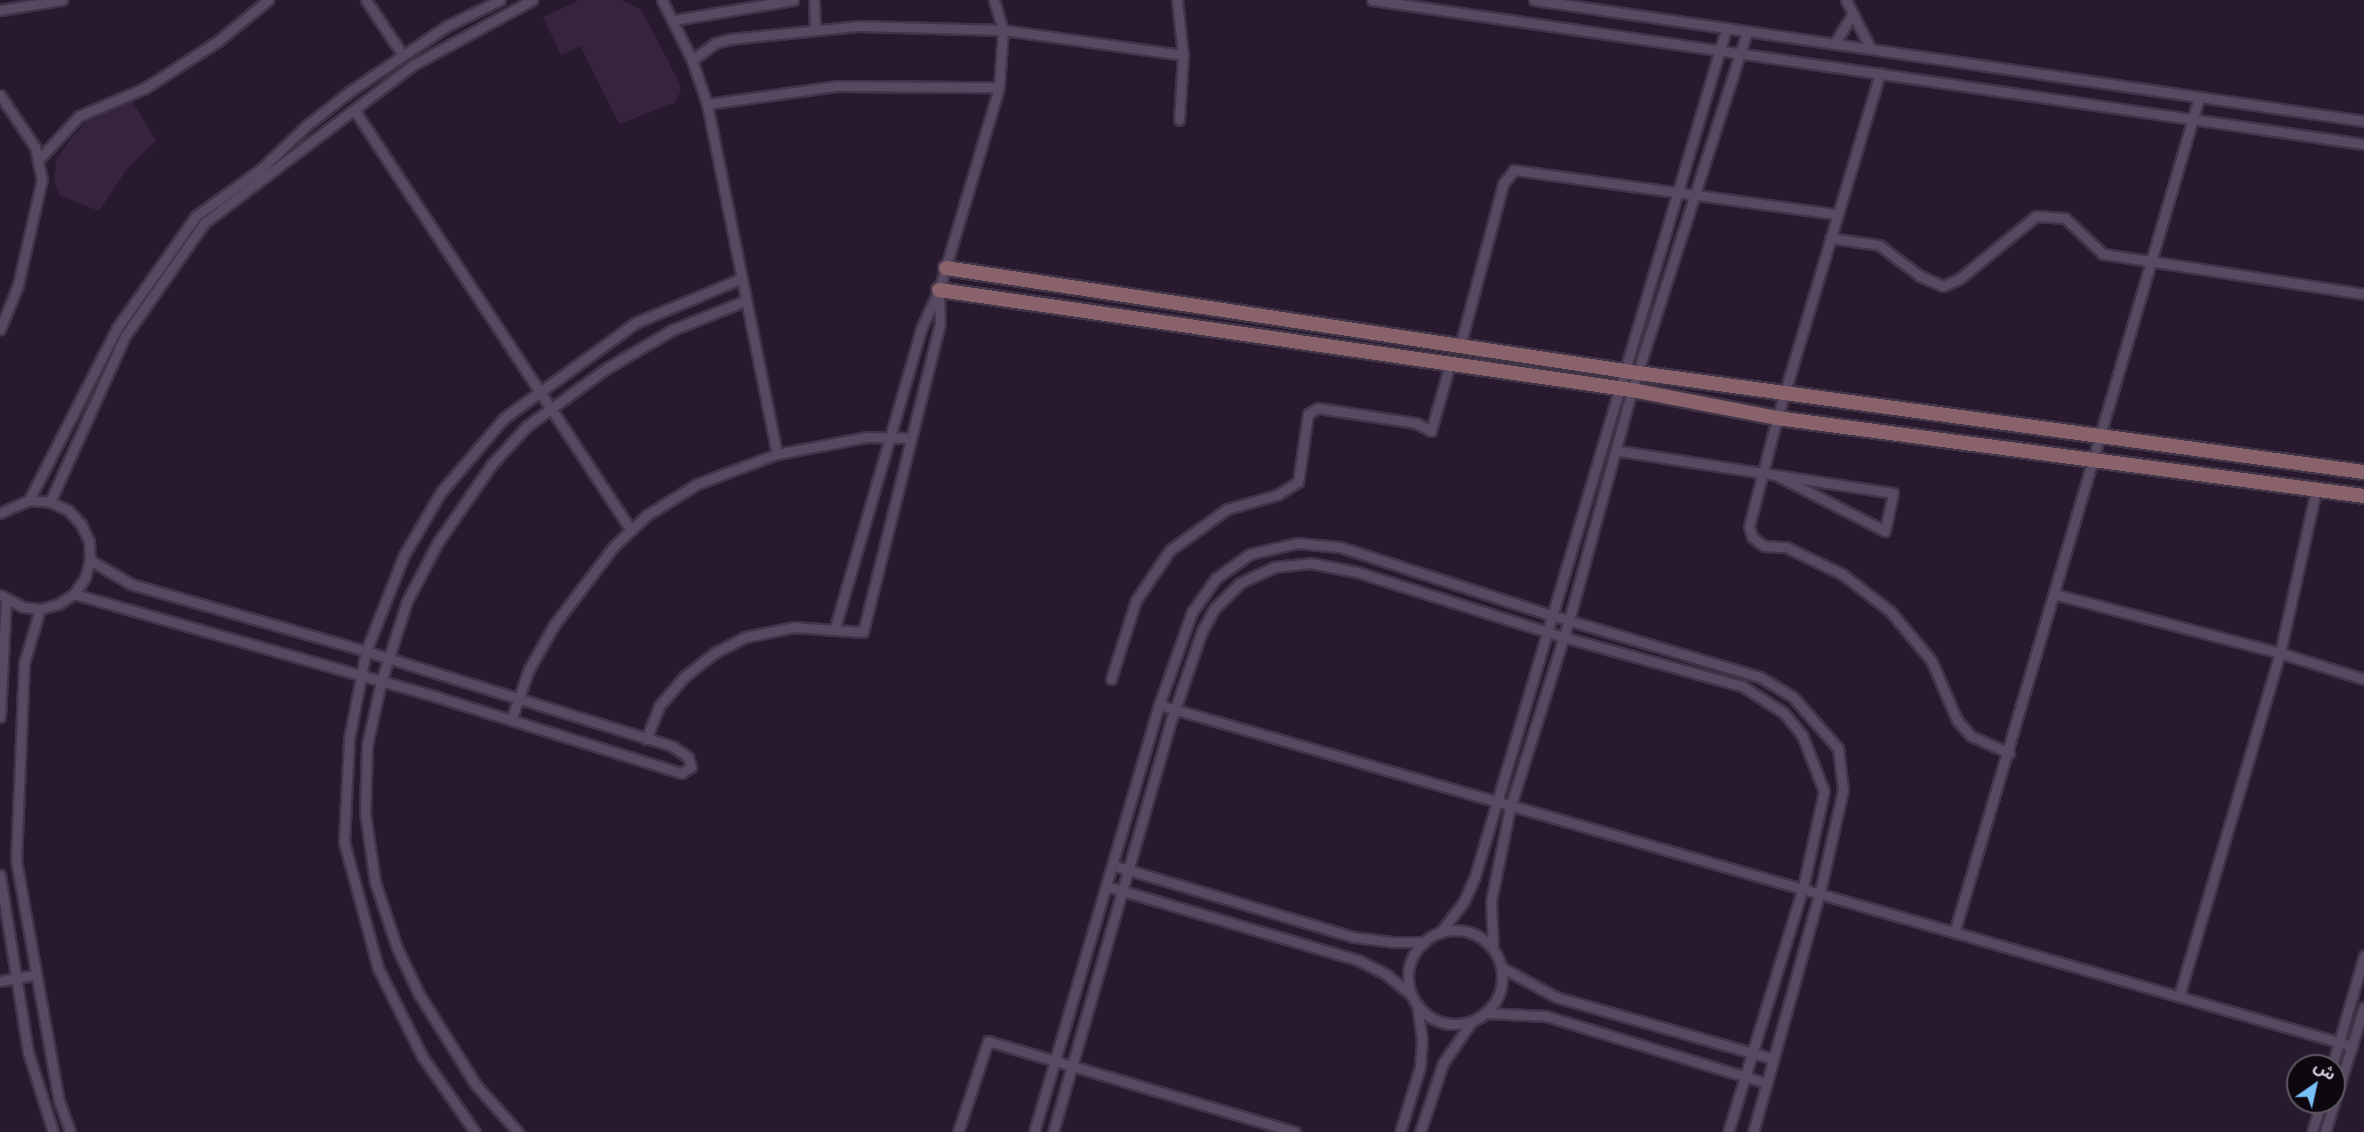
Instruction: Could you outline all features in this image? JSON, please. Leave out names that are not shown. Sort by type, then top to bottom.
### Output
[{"type":"street","points":[[0,10],[62,0]]},
{"type":"street","points":[[40,158],[79,116],[145,88],[218,41],[268,0]]},
{"type":"street","points":[[366,0],[402,54]]},
{"type":"street","points":[[28,500],[117,328],[196,216],[261,169],[306,126],[402,54],[500,0]]},
{"type":"street","points":[[50,502],[125,336],[204,223],[433,51],[532,0]]},
{"type":"street","points":[[662,0],[692,60],[707,104],[777,454]]},
{"type":"street","points":[[674,20],[793,0]]},
{"type":"street","points":[[814,0],[815,28]]},
{"type":"street","points":[[835,628],[922,326],[939,290],[999,87],[1003,30],[994,0]]},
{"type":"street","points":[[1177,0],[1183,55],[1179,120]]},
{"type":"street","points":[[1372,0],[2364,144]]},
{"type":"street","points":[[1534,0],[2199,99],[2364,121]]},
{"type":"street","points":[[1846,0],[1871,49]]},
{"type":"street","points":[[1834,44],[1853,14]]},
{"type":"street","points":[[692,60],[723,40],[815,28],[1003,30],[1183,55]]},
{"type":"street","points":[[1472,1021],[1448,1023],[1425,1013],[1412,995],[1409,972],[1425,942],[1440,933],[1470,888],[1626,389],[1679,190],[1722,51],[1726,29]]},
{"type":"street","points":[[1631,372],[1696,192],[1747,32]]},
{"type":"street","points":[[1880,73],[1777,418],[1749,526],[1752,537],[1764,546],[1786,547],[1842,574],[1890,611],[1931,660],[1957,720],[1971,736],[2009,753]]},
{"type":"street","points":[[707,104],[836,86],[999,87]]},
{"type":"street","points":[[0,95],[40,158],[40,189],[18,285],[0,329]]},
{"type":"street","points":[[1955,930],[2009,753],[2199,99]]},
{"type":"street","points":[[355,111],[537,391],[631,530]]},
{"type":"street","points":[[1460,346],[1509,174],[1526,170],[1696,192],[1837,214]]},
{"type":"street","points":[[1830,238],[1879,245],[1920,276],[1942,286],[1959,279],[2036,216],[2065,218],[2103,254],[2364,294]]},
{"type":"street","points":[[946,268],[1631,372],[2101,434],[2364,472]]},
{"type":"street","points":[[475,1132],[422,1056],[378,968],[344,842],[349,739],[366,651],[404,555],[441,492],[504,418],[537,391],[634,323],[742,278]]},
{"type":"street","points":[[939,290],[1626,389],[1777,418],[2094,458],[2364,496]]},
{"type":"street","points":[[646,739],[660,706],[684,676],[714,653],[746,638],[794,627],[835,628],[863,632],[940,324],[939,290]]},
{"type":"street","points":[[518,1132],[476,1085],[419,994],[397,948],[375,882],[364,813],[367,745],[381,682],[407,601],[438,542],[492,464],[549,409],[607,368],[672,330],[745,301]]},
{"type":"street","points":[[1111,679],[1136,600],[1170,550],[1227,509],[1277,495],[1298,482],[1308,414],[1318,408],[1416,423],[1431,431],[1450,364]]},
{"type":"street","points":[[1420,1132],[1443,1064],[1472,1021],[1486,1012],[1498,997],[1501,967],[1493,949],[1491,901],[1509,808],[1569,620],[1619,451],[1626,389]]},
{"type":"street","points":[[511,720],[517,698],[554,625],[614,546],[647,515],[697,484],[777,454],[822,443],[890,436],[911,438]]},
{"type":"street","points":[[1619,451],[1893,493],[1885,531],[1778,476]]},
{"type":"street","points":[[2179,996],[2280,652],[2316,490]]},
{"type":"street","points":[[0,513],[28,500],[50,502],[68,510],[81,524],[89,541],[90,560],[85,578],[74,594],[58,604],[40,609],[22,607],[3,597],[0,717]]},
{"type":"street","points":[[1034,1132],[1159,705],[1192,612],[1216,578],[1250,554],[1297,543],[1340,547],[1554,616],[1760,677],[1792,696],[1838,748],[1842,790],[1820,891],[1753,1132]]},
{"type":"street","points":[[74,594],[511,720],[681,773],[691,767],[684,753],[646,739],[366,651],[131,584],[90,560]]},
{"type":"street","points":[[1053,1132],[1174,710],[1202,631],[1215,608],[1240,584],[1274,567],[1310,563],[1357,572],[1563,637],[1742,686],[1784,713],[1811,752],[1824,791],[1803,887],[1728,1132]]},
{"type":"street","points":[[2054,594],[2280,652],[2364,679]]},
{"type":"street","points":[[40,609],[24,663],[16,860],[59,1101],[70,1132]]},
{"type":"street","points":[[1159,705],[1509,808],[1820,891],[2352,1046]]},
{"type":"street","points":[[1112,865],[1353,936],[1384,942],[1425,942]]},
{"type":"street","points":[[0,874],[28,1052],[53,1132]]},
{"type":"street","points":[[1106,886],[1358,960],[1412,995]]},
{"type":"street","points":[[1440,933],[1469,932],[1493,949]]},
{"type":"street","points":[[2336,1054],[2364,956]]},
{"type":"street","points":[[1501,967],[1556,997],[1752,1055],[1773,1059]]},
{"type":"street","points":[[0,981],[35,975]]},
{"type":"street","points":[[1400,1132],[1420,1067],[1422,1040],[1417,1004]]},
{"type":"street","points":[[2325,1132],[2364,1007]]},
{"type":"street","points":[[1486,1012],[1546,1016],[1767,1083]]},
{"type":"street","points":[[958,1132],[988,1041],[1295,1132]]},
{"type":"street","points":[[2312,1132],[2317,1114]]},
{"type":"shaded area","points":[[579,0],[621,0],[641,9],[678,80],[681,91],[674,103],[619,124],[580,46],[561,55],[543,17]]},
{"type":"shaded area","points":[[129,96],[156,141],[127,169],[99,211],[59,195],[54,182],[56,160],[72,137],[87,121]]}]
